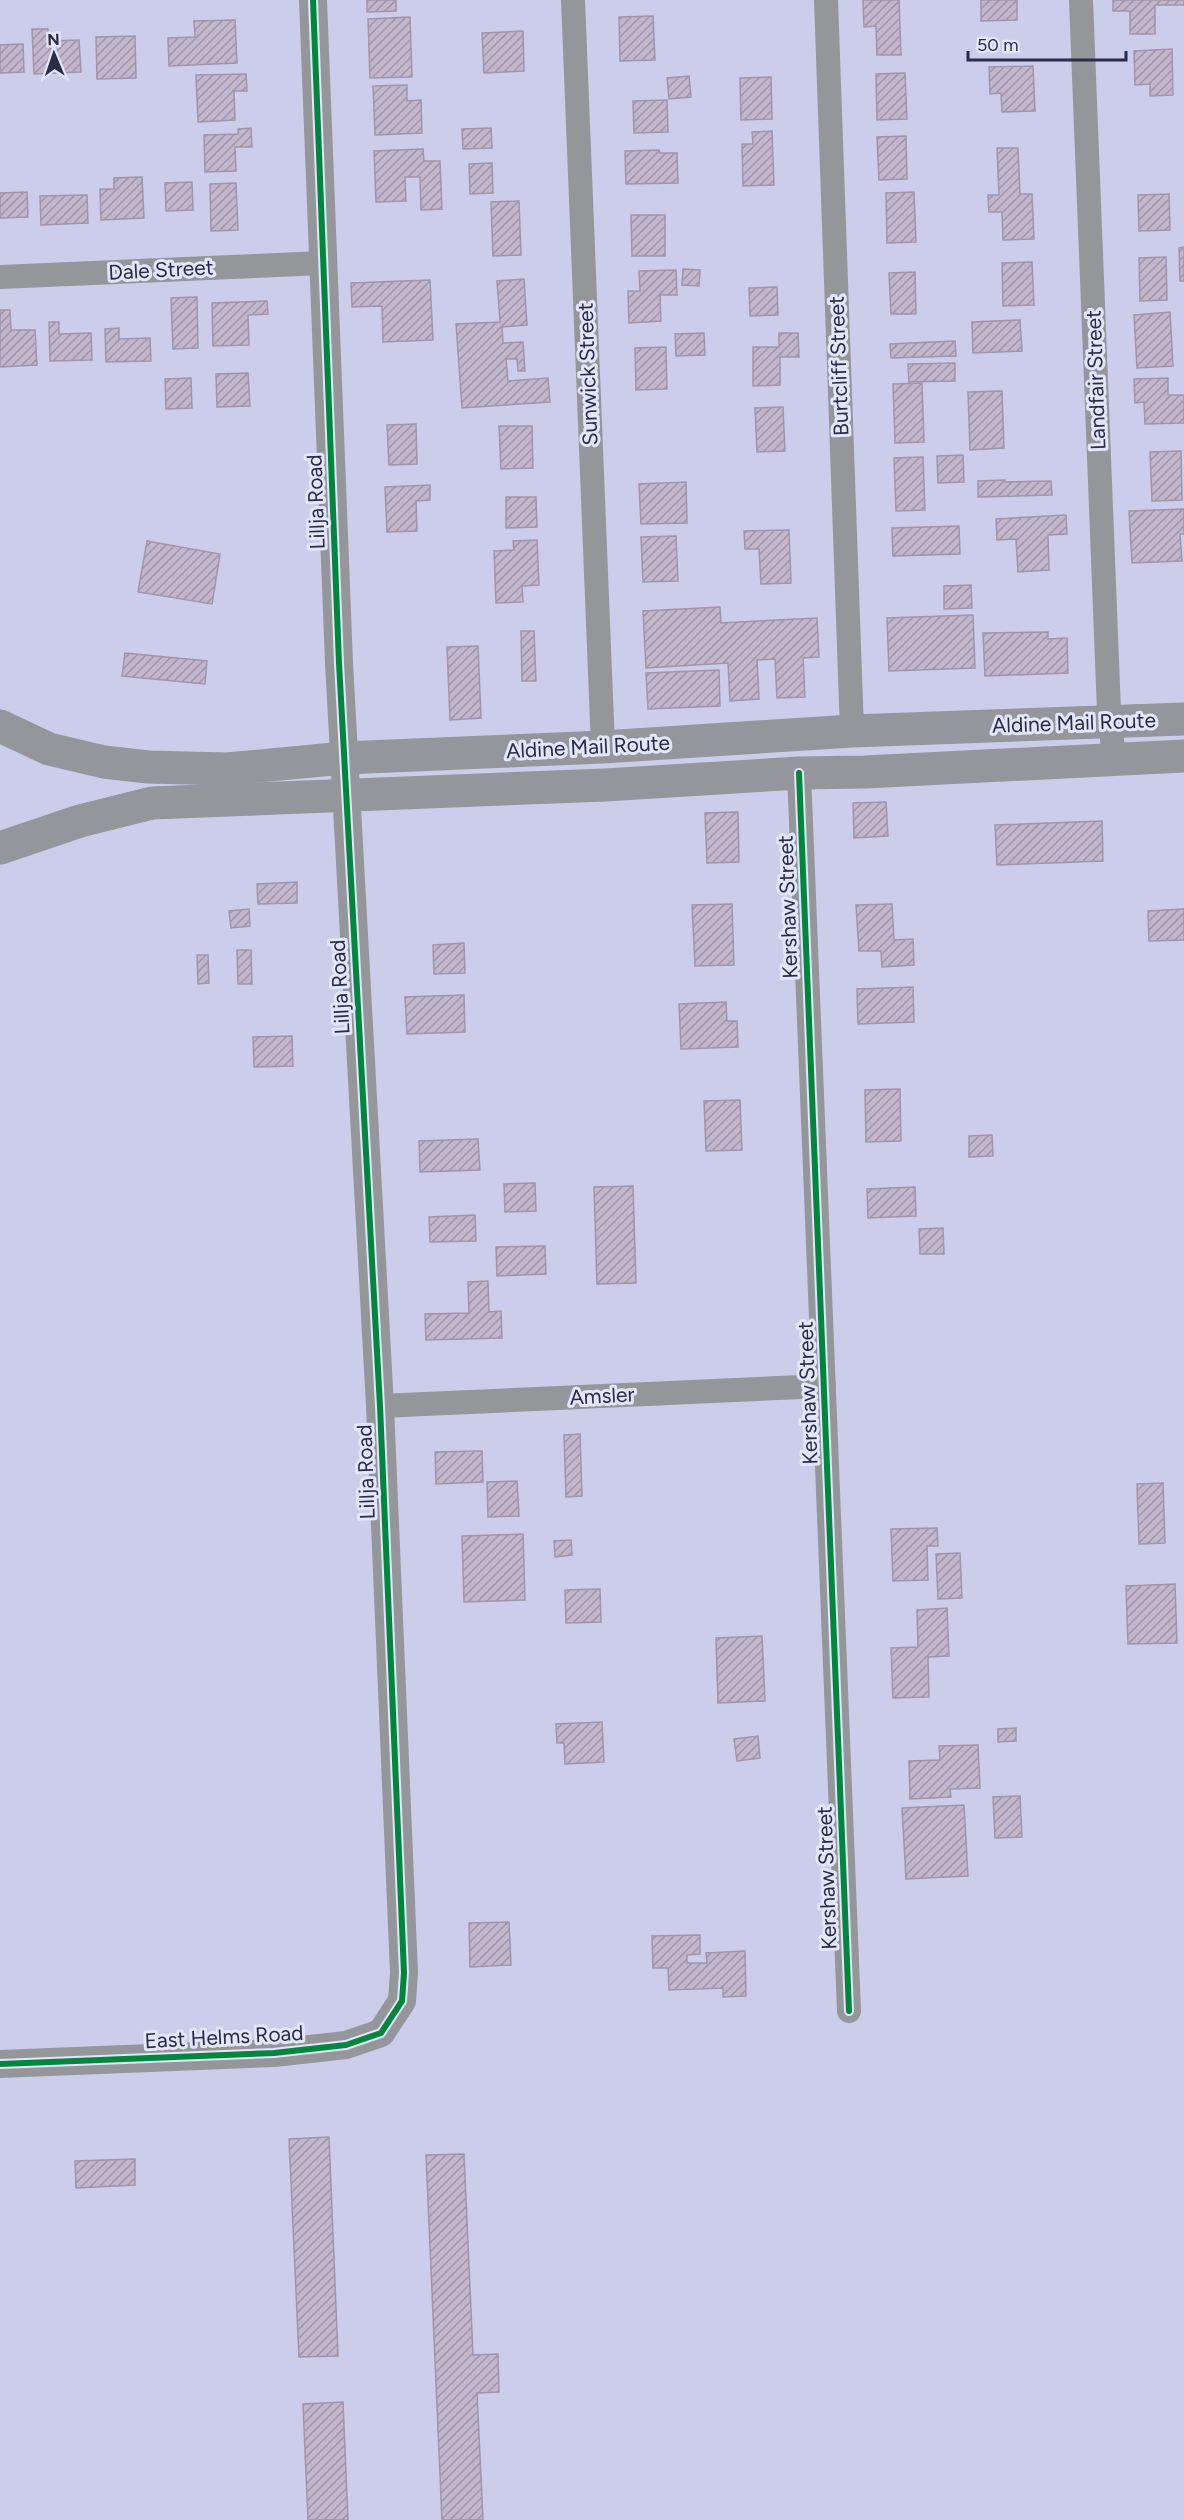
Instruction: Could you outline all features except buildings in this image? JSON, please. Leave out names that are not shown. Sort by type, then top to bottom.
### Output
[{"type":"main road","name":"Aldine Mail Route","points":[[0,726],[49,749],[104,762],[227,769],[344,758],[603,747],[852,731],[1184,719]]},
{"type":"main road","name":"Aldine Mail Route","points":[[0,848],[80,821],[152,803],[605,785],[799,772],[877,771],[1184,756]]},
{"type":"street","name":"Lillja Road","points":[[313,0],[344,758],[380,1406],[404,1973]]},
{"type":"street","name":"Sunwick Street","points":[[573,0],[603,747]]},
{"type":"street","name":"Burtcliff Street","points":[[826,0],[852,731]]},
{"type":"street","name":"Landfair Street","points":[[1081,0],[1110,723],[1114,759]]},
{"type":"street","name":"Dale Street","points":[[0,277],[322,263]]},
{"type":"street","name":"Kershaw Street","points":[[799,772],[849,2012]]},
{"type":"street","name":"Amsler","points":[[380,1406],[824,1386]]},
{"type":"street","name":"East Helms Road","points":[[0,2064],[252,2054],[346,2046],[381,2033],[402,2001],[404,1973]]},
{"type":"cycle path","points":[[0,2064],[274,2053],[346,2045],[381,2033],[402,2001],[404,1973],[380,1406],[339,663],[313,0]]},
{"type":"cycle path","points":[[799,773],[849,2011]]}]
